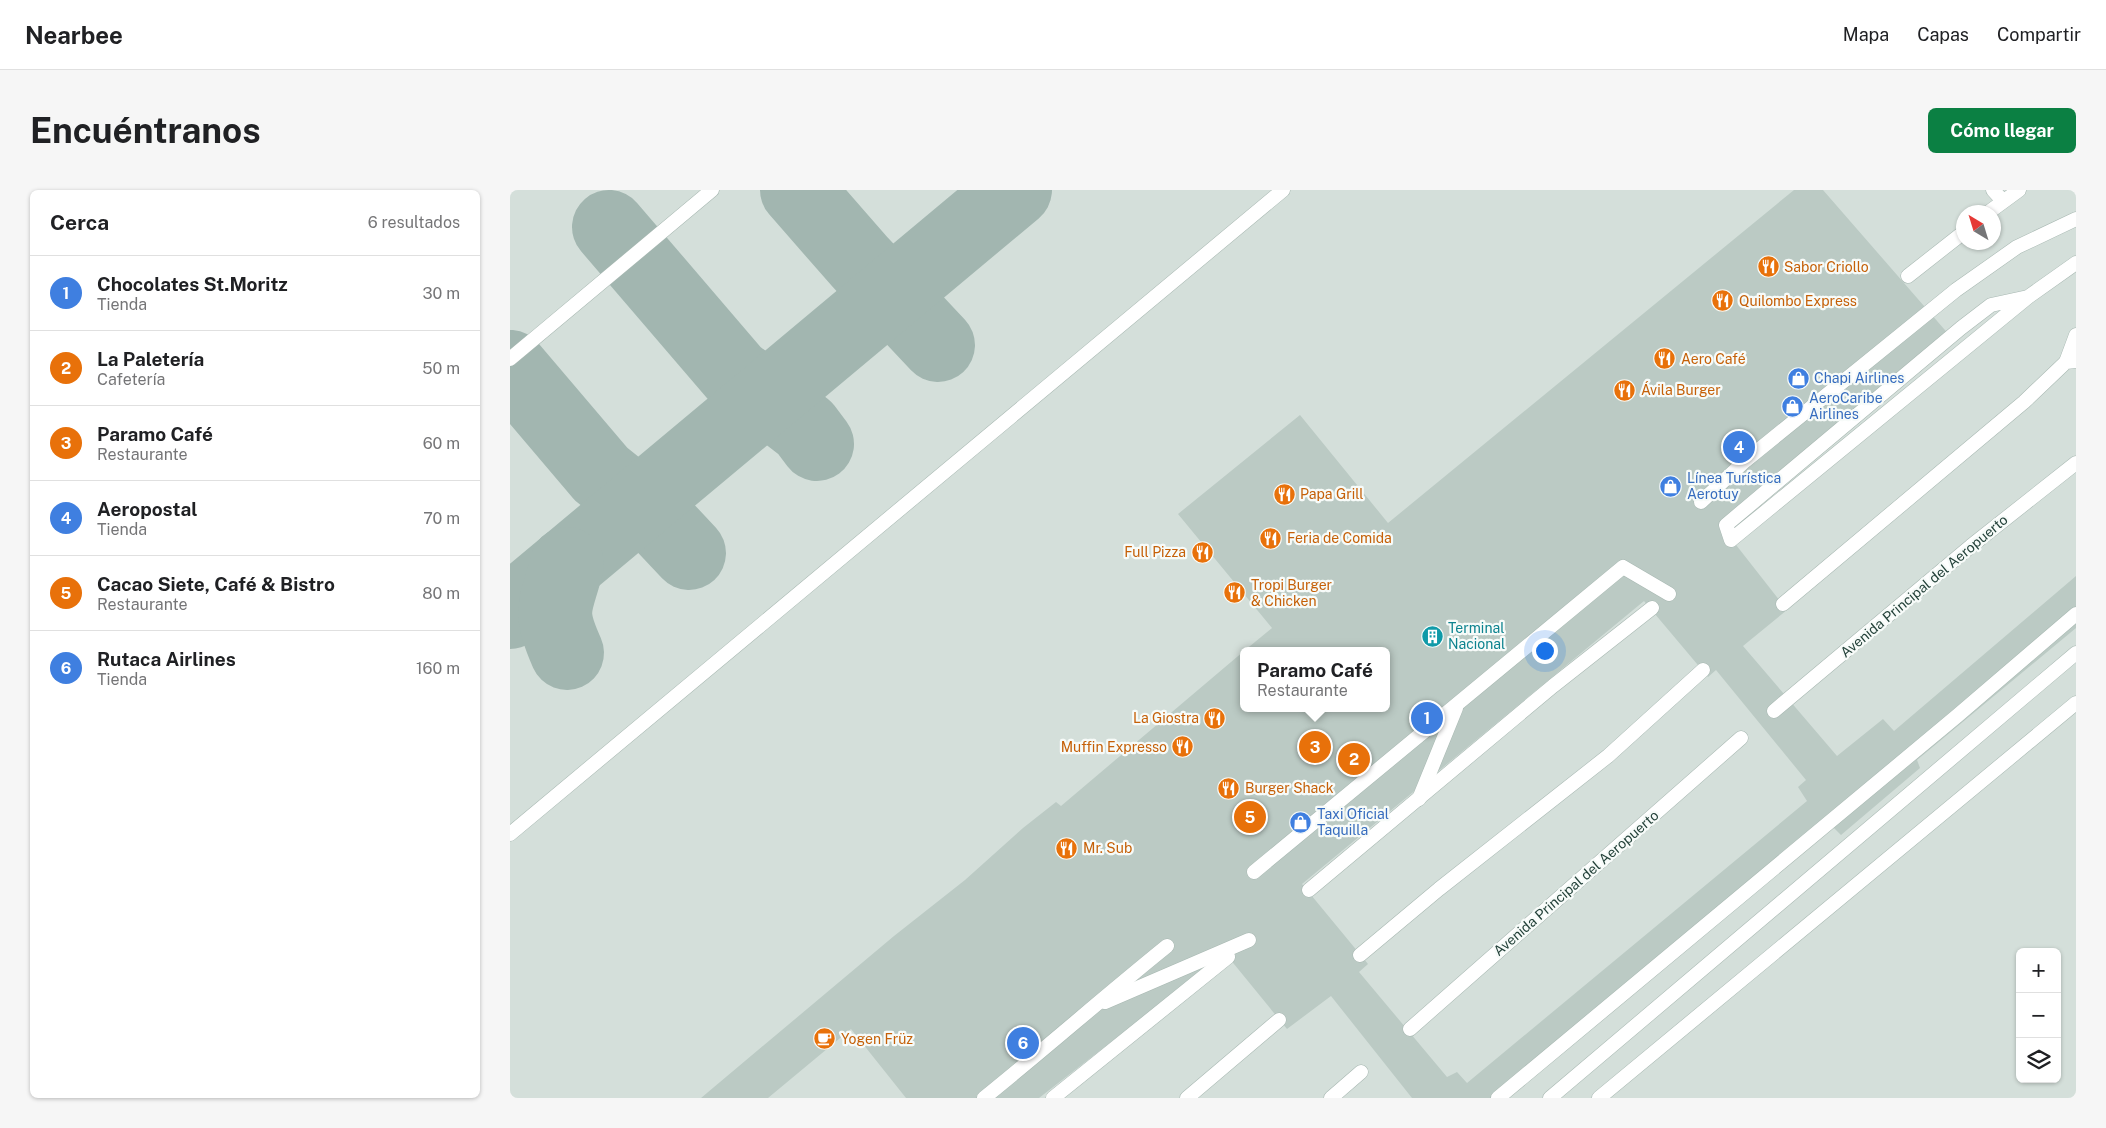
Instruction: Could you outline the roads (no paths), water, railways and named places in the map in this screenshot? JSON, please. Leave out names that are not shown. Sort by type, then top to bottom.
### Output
[{"type":"lane","points":[[510,359],[712,190]]},
{"type":"lane","points":[[510,834],[1282,190]]},
{"type":"lane","points":[[1993,190],[2003,201]]},
{"type":"lane","points":[[1998,205],[2020,190]]},
{"type":"lane","points":[[1701,502],[1745,461],[1956,290],[2017,246],[2076,219]]},
{"type":"lane","points":[[1908,276],[1956,238]]},
{"type":"lane","points":[[1731,540],[2028,297],[2076,263]]},
{"type":"lane","points":[[1783,604],[2071,361],[2076,335]]},
{"type":"lane","name":"Avenida Principal del Aeropuerto","points":[[1774,711],[1964,552],[2076,463]]},
{"type":"lane","points":[[1254,872],[1623,567],[1669,594]]},
{"type":"lane","points":[[1309,890],[1418,801],[1553,686],[1652,608]]},
{"type":"lane","points":[[1498,1098],[1957,716],[2076,614]]},
{"type":"lane","points":[[1550,1098],[2076,653]]},
{"type":"lane","points":[[1360,955],[1447,883],[1608,756],[1703,670]]},
{"type":"lane","points":[[1599,1098],[2076,703]]},
{"type":"lane","points":[[1418,801],[1458,705]]},
{"type":"lane","name":"Avenida Principal del Aeropuerto","points":[[1410,1028],[1741,738]]},
{"type":"lane","points":[[1088,1009],[1250,940]]},
{"type":"lane","points":[[984,1098],[1030,1062],[1088,1009],[1167,946]]},
{"type":"lane","points":[[1052,1098],[1228,957]]},
{"type":"lane","points":[[1187,1098],[1279,1020]]},
{"type":"lane","points":[[1332,1098],[1362,1072]]},
{"type":"place","name":"Sabor Criollo","points":[[1768,267]]},
{"type":"place","name":"Quilombo Express","points":[[1723,301]]},
{"type":"place","name":"Aero Café","points":[[1665,359]]},
{"type":"place","name":"Chapi Airlines","points":[[1798,378]]},
{"type":"place","name":"Ávila Burger","points":[[1625,390]]},
{"type":"place","name":"AeroCaribe Airlines","points":[[1793,406]]},
{"type":"place","name":"Aeropostal","points":[[1739,447]]},
{"type":"place","name":"Línea Turística Aerotuy","points":[[1671,486]]},
{"type":"place","name":"Papa Grill","points":[[1284,494]]},
{"type":"place","name":"Feria de Comida","points":[[1271,538]]},
{"type":"place","name":"Full Pizza","points":[[1202,552]]},
{"type":"place","name":"Tropi Burger & Chicken","points":[[1235,593]]},
{"type":"place","name":"Terminal Nacional","points":[[1432,636]]},
{"type":"place","name":"La Giostra","points":[[1215,718]]},
{"type":"place","name":"Chocolates St.Moritz","points":[[1427,718]]},
{"type":"place","name":"Muffin Expresso","points":[[1183,747]]},
{"type":"place","name":"Paramo Café","points":[[1315,747]]},
{"type":"place","name":"La Paletería","points":[[1354,759]]},
{"type":"place","name":"Burger Shack","points":[[1229,788]]},
{"type":"place","name":"Cacao Siete, Café & Bistro","points":[[1250,817]]},
{"type":"place","name":"Taxi Oficial Taquilla","points":[[1301,822]]},
{"type":"place","name":"Mr. Sub","points":[[1067,848]]},
{"type":"place","name":"Yogen Früz","points":[[825,1039]]},
{"type":"place","name":"Rutaca Airlines","points":[[1023,1043]]}]
